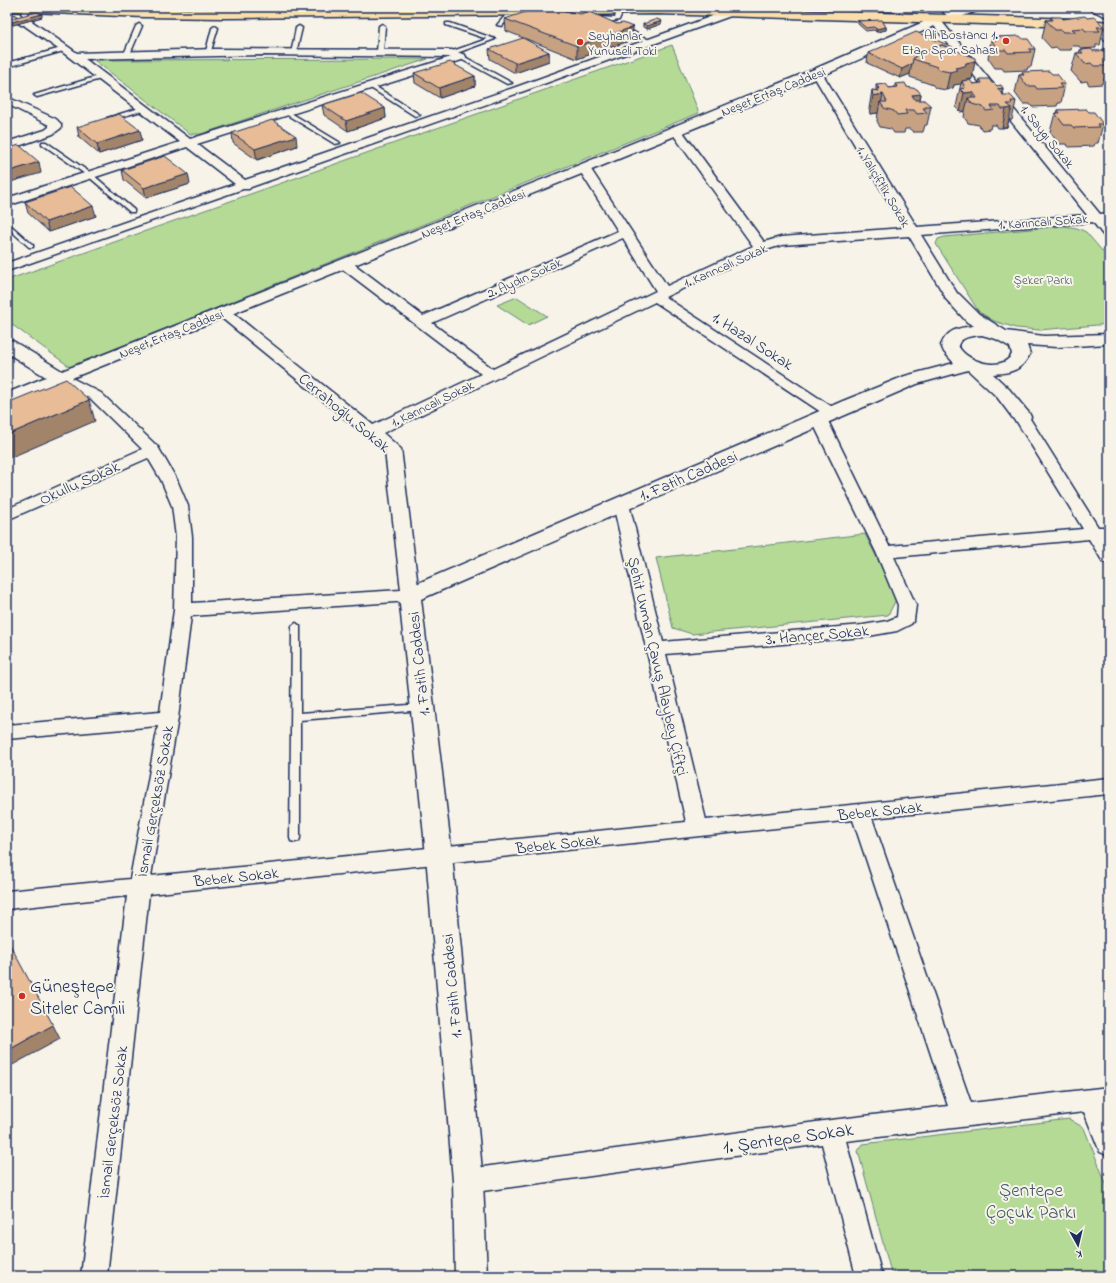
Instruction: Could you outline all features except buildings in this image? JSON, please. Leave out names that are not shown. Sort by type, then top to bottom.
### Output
[{"type":"main road","points":[[7,7],[191,14],[470,9],[506,14],[565,10],[596,14]]},
{"type":"main road","points":[[809,7],[1105,24]]},
{"type":"main road","points":[[579,12],[596,14],[620,10],[677,10],[935,20],[1105,24]]},
{"type":"street","points":[[943,7],[954,16],[978,7]]},
{"type":"street","points":[[1093,7],[1109,14]]},
{"type":"street","points":[[677,10],[687,12],[695,17],[696,22],[694,26]]},
{"type":"street","points":[[7,267],[245,186],[732,12]]},
{"type":"street","name":"Neşet Ertaş Caddesi","points":[[7,399],[59,377],[346,264],[817,73],[935,20]]},
{"type":"street","name":"1. Saygı Sokak","points":[[935,20],[1103,217],[1109,233]]},
{"type":"street","points":[[29,24],[70,53],[245,186]]},
{"type":"street","points":[[1105,24],[1109,38]]},
{"type":"street","points":[[70,53],[207,54],[380,52],[457,55]]},
{"type":"street","points":[[7,202],[188,143],[371,86],[457,55]]},
{"type":"street","name":"1. Yalıçiftlik Sokak","points":[[817,73],[911,231],[953,298]]},
{"type":"street","points":[[7,100],[52,121],[55,124],[55,128],[49,132],[7,146]]},
{"type":"street","points":[[676,130],[761,247]]},
{"type":"street","points":[[584,168],[626,232],[659,294]]},
{"type":"street","name":"1. Karıncalı Sokak","points":[[372,432],[659,294],[761,247],[781,241],[1103,217]]},
{"type":"street","name":"2. Aydın Sokak","points":[[422,322],[626,232]]},
{"type":"street","points":[[346,264],[492,374]]},
{"type":"street","name":"1. Hazal Sokak","points":[[659,294],[825,416]]},
{"type":"street","points":[[911,380],[972,366],[997,369],[1017,361],[1021,353],[1018,347],[1002,335],[973,318],[953,298]]},
{"type":"street","points":[[953,298],[958,314],[952,354],[958,359],[972,366],[1003,394],[1022,417],[1102,532],[1109,558]]},
{"type":"street","name":"Cerrahoğlu Sokak","points":[[223,312],[393,449],[410,595]]},
{"type":"street","points":[[911,380],[965,331],[982,330],[1021,340],[1070,342],[1109,339]]},
{"type":"street","points":[[1022,417],[1009,369],[1024,355],[1040,349],[1070,342]]},
{"type":"street","points":[[7,345],[59,377]]},
{"type":"street","name":"İsmail Gerçeksöz Sokak","points":[[59,377],[96,396],[152,450],[169,480],[180,506],[184,537],[183,610],[169,718],[139,886],[94,1276]]},
{"type":"street","name":"1. Fatih Caddesi","points":[[471,1276],[468,1181],[439,855],[410,595],[911,380]]},
{"type":"street","name":"3. Hançer Sokak","points":[[655,649],[864,631],[891,627],[905,620],[907,605],[825,416]]},
{"type":"street","name":"Okullu Sokak","points":[[7,515],[152,450]]},
{"type":"street","name":"Şehit Uvman Çavuş Alaybey Çiftçi","points":[[621,504],[698,828]]},
{"type":"street","points":[[884,552],[1102,532]]},
{"type":"street","points":[[183,610],[410,595]]},
{"type":"street","points":[[7,732],[169,718]]},
{"type":"street","name":"Bebek Sokak","points":[[7,900],[1109,786]]},
{"type":"street","points":[[860,812],[964,1115]]},
{"type":"street","points":[[1100,1099],[1109,1144]]},
{"type":"street","name":"1. Şentepe Sokak","points":[[468,1181],[831,1131],[1100,1099]]},
{"type":"street","points":[[831,1131],[869,1276]]},
{"type":"lane","points":[[7,13],[23,24],[29,24],[30,20],[24,12],[30,8]]},
{"type":"lane","points":[[609,20],[617,19],[620,10]]},
{"type":"lane","points":[[500,25],[506,14],[579,12]]},
{"type":"lane","points":[[596,14],[650,42]]},
{"type":"lane","points":[[448,24],[492,39],[457,55]]},
{"type":"lane","points":[[127,54],[139,26]]},
{"type":"lane","points":[[380,52],[382,26]]},
{"type":"lane","points":[[207,54],[216,28]]},
{"type":"lane","points":[[293,53],[299,28]]},
{"type":"lane","points":[[7,65],[70,53]]},
{"type":"lane","points":[[457,55],[509,83]]},
{"type":"lane","points":[[37,95],[102,77]]},
{"type":"lane","points":[[371,86],[417,115]]},
{"type":"lane","points":[[107,120],[143,109]]},
{"type":"lane","points":[[286,112],[337,144]]},
{"type":"lane","points":[[44,143],[90,175],[132,211]]},
{"type":"lane","points":[[7,224],[31,246]]},
{"type":"lane","points":[[295,838],[296,626]]},
{"type":"lane","points":[[296,717],[422,707]]},
{"type":"green space","points":[[672,45],[699,113],[70,367],[7,321],[7,280]]},
{"type":"green space","points":[[428,59],[201,134],[190,134],[94,60]]},
{"type":"green space","name":"Şeker Parkı","points":[[1064,226],[1077,228],[1086,232],[1109,259],[1109,324],[1039,330],[1016,328],[994,321],[979,312],[936,244],[938,239],[944,237]]},
{"type":"green space","points":[[517,297],[547,316],[528,325],[497,305]]},
{"type":"green space","points":[[865,534],[897,598],[888,615],[692,634],[673,628],[656,558]]},
{"type":"green space","name":"Şentepe Çoçuk Parkı","points":[[1069,1119],[1084,1128],[1109,1191],[1109,1276],[892,1276],[858,1151],[863,1144]]},
{"type":"place","name":"Ali Bostancı 1. Etap Spor Sahası","points":[[1006,41]]},
{"type":"place","name":"Seyhanlar Yunuseli Toki","points":[[580,42]]},
{"type":"place","name":"Güneştepe Siteler Camii","points":[[22,996]]}]
